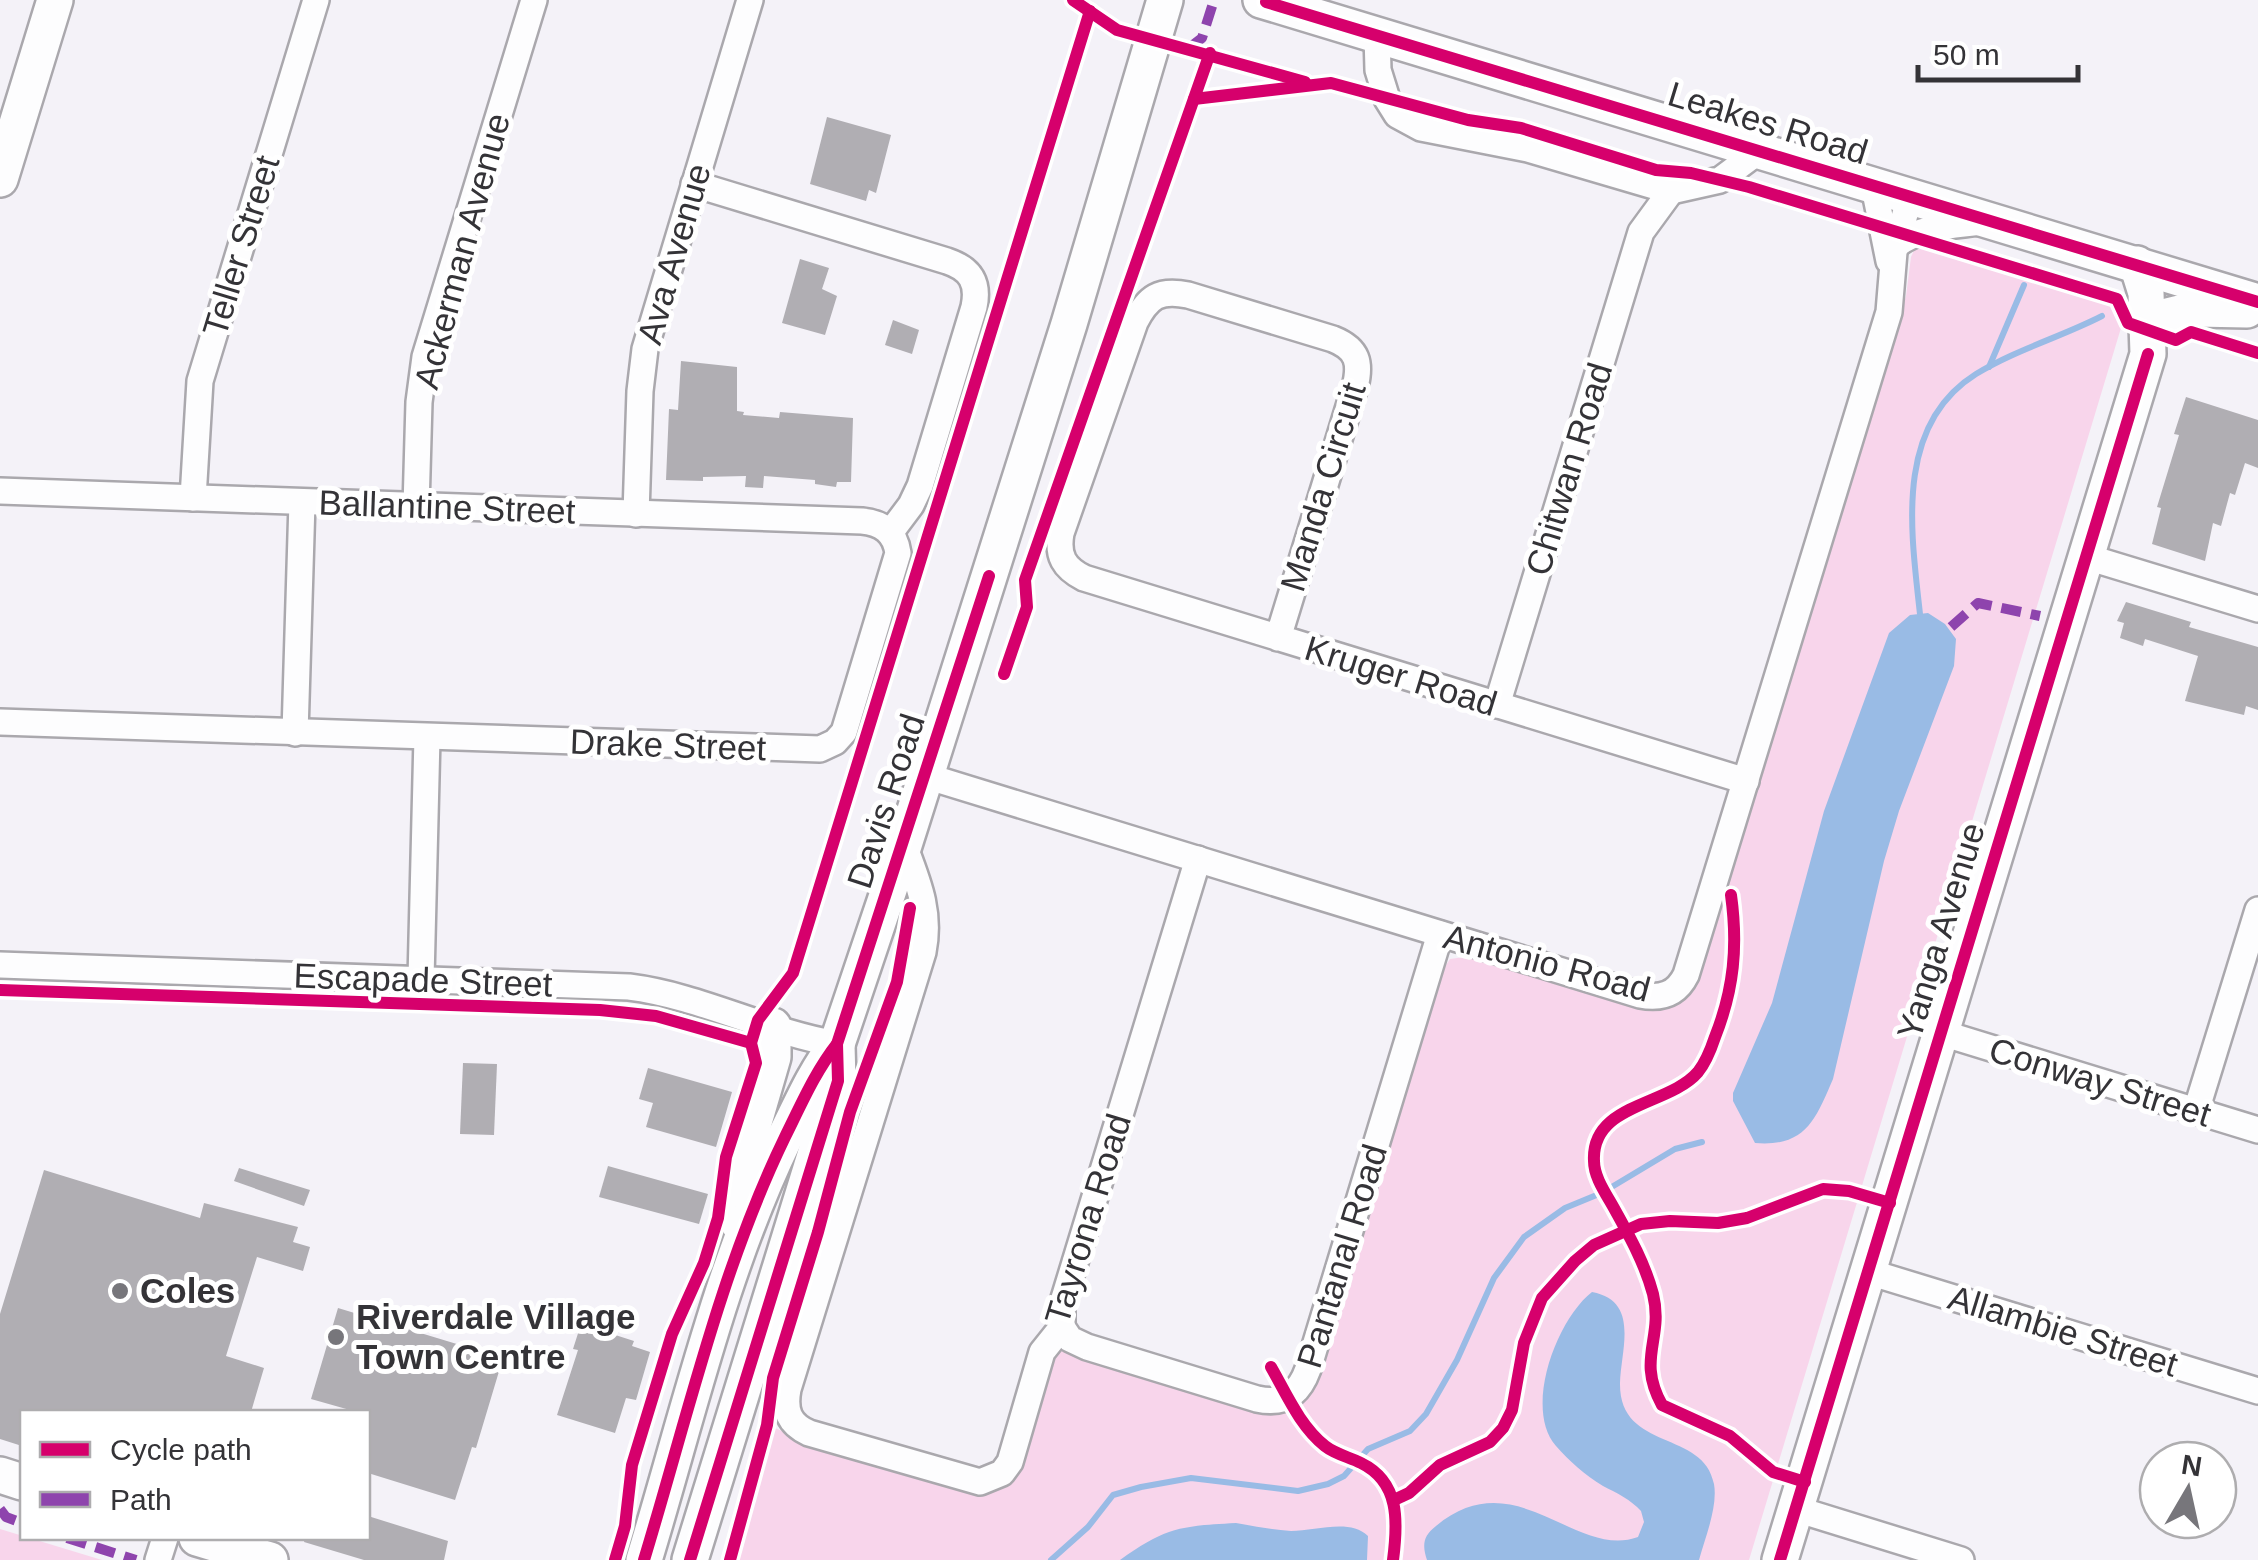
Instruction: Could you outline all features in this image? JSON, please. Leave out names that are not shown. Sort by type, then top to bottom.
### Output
[{"type":"main road","points":[[0,179],[55,0]]},
{"type":"main road","name":"Davis Road","points":[[690,1560],[838,1081],[837,1044],[1064,342],[1165,0]]},
{"type":"main road","name":"Leakes Road","points":[[1261,0],[2258,302]]},
{"type":"main road","name":"Yanga Avenue","points":[[1780,1560],[2148,354],[2146,293],[2137,264]]},
{"type":"main road","name":"Yanga Avenue","points":[[2159,318],[2172,274]]},
{"type":"main road","points":[[2159,318],[2196,308],[2258,311]]},
{"type":"main road","points":[[739,1244],[742,1167],[773,1058],[773,1026]]},
{"type":"main road","name":"Davis Road","points":[[644,1560],[739,1244],[820,1065],[837,1044]]},
{"type":"main road","points":[[204,1540],[270,1560]]},
{"type":"street","name":"Teller Street","points":[[192,498],[200,381],[316,0]]},
{"type":"street","name":"Ackerman Avenue","points":[[416,506],[425,356],[534,0]]},
{"type":"street","name":"Ava Avenue","points":[[636,514],[644,349],[750,0]]},
{"type":"street","name":"Leakes Road","points":[[1377,35],[1382,87],[1398,115],[1407,122],[1528,149],[1671,191],[1720,180],[1759,151]]},
{"type":"street","name":"Chitwan Road","points":[[1630,180],[1639,207],[1641,232]]},
{"type":"street","points":[[694,184],[947,260],[971,275],[976,290],[974,308],[920,486],[912,505],[890,532]]},
{"type":"street","name":"Antonio Road","points":[[1874,186],[1885,249],[1894,258]]},
{"type":"street","name":"Chitwan Road","points":[[1497,706],[1641,232],[1671,191]]},
{"type":"street","name":"Antonio Road","points":[[926,776],[1640,995],[1662,997],[1670,993],[1686,975],[1889,312],[1894,258],[1910,197]]},
{"type":"street","points":[[1894,258],[1909,236],[1934,227],[1990,222]]},
{"type":"street","name":"Manda Circuit","points":[[1062,560],[1060,540],[1064,526],[1134,322],[1150,298],[1164,292],[1188,295],[1333,339],[1351,348],[1358,360],[1358,374],[1278,638]]},
{"type":"street","name":"Yanga Avenue","points":[[2148,354],[2159,318]]},
{"type":"street","name":"Ballantine Street","points":[[0,491],[862,521],[890,532]]},
{"type":"street","points":[[295,733],[302,502]]},
{"type":"street","name":"Drake Street","points":[[0,722],[803,750],[828,747],[844,732],[897,560],[898,547],[890,532]]},
{"type":"street","points":[[2088,557],[2258,609]]},
{"type":"street","name":"Kruger Road","points":[[1062,560],[1084,578],[1746,781]]},
{"type":"street","points":[[421,980],[427,737]]},
{"type":"street","name":"Davis Road","points":[[790,1420],[786,1410],[788,1389],[927,932],[925,901],[904,845]]},
{"type":"street","name":"Tayrona Road","points":[[790,1420],[799,1428],[826,1438],[963,1479],[986,1481],[1002,1473],[1010,1462],[1042,1352],[1062,1326],[1062,1305],[1198,859]]},
{"type":"street","points":[[2196,1111],[2258,910]]},
{"type":"street","name":"Pantanal Road","points":[[1062,1326],[1070,1338],[1087,1347],[1257,1399],[1279,1401],[1296,1392],[1308,1369],[1440,934]]},
{"type":"street","name":"Escapade Street","points":[[0,965],[656,990],[813,1040],[837,1044]]},
{"type":"street","name":"Conway Street","points":[[1942,1033],[2258,1130]]},
{"type":"street","name":"Allambie Street","points":[[1868,1272],[2258,1391]]},
{"type":"street","points":[[1796,1509],[1961,1560]]},
{"type":"shaded area","points":[[1916,246],[1930,246],[2117,303],[2124,318],[1749,1560],[734,1560],[770,1426],[986,1491],[1044,1363],[1060,1350],[1258,1412],[1278,1413],[1294,1407],[1307,1396],[1317,1379],[1440,974],[1450,959],[1472,956],[1644,1008],[1670,1006],[1689,992],[1699,976],[1906,296]]},
{"type":"shaded area","points":[[0,1529],[20,1535],[20,1540],[36,1540],[102,1560],[0,1560]]},
{"type":"water","points":[[1928,613],[1945,624],[1956,639],[1954,666],[1884,861],[1833,1079],[1814,1119],[1797,1136],[1786,1141],[1755,1143],[1733,1101],[1733,1093],[1772,1003],[1824,811],[1889,633],[1910,615]]},
{"type":"water","points":[[1592,1292],[1617,1305],[1622,1316],[1623,1405],[1647,1431],[1695,1455],[1707,1467],[1714,1484],[1713,1512],[1699,1560],[1427,1560],[1424,1550],[1428,1533],[1465,1508],[1492,1503],[1543,1515],[1591,1536],[1615,1540],[1638,1537],[1644,1522],[1641,1511],[1566,1457],[1547,1430],[1543,1410],[1548,1365],[1557,1343],[1567,1322]]},
{"type":"water","points":[[1236,1523],[1291,1531],[1352,1528],[1368,1536],[1367,1560],[1120,1560],[1175,1530]]},
{"type":"building","points":[[827,117],[891,135],[876,193],[869,190],[866,201],[810,184]]},
{"type":"building","points":[[800,259],[829,268],[822,289],[837,296],[825,335],[782,323]]},
{"type":"building","points":[[893,320],[919,330],[912,354],[885,345]]},
{"type":"building","points":[[681,361],[737,367],[737,411],[744,412],[743,415],[779,418],[780,412],[853,418],[851,482],[837,482],[836,487],[815,484],[815,480],[764,476],[763,488],[745,487],[746,476],[666,480],[669,409],[678,410]]},
{"type":"building","points":[[2186,397],[2258,420],[2258,468],[2245,463],[2235,495],[2230,493],[2221,526],[2213,523],[2205,561],[2152,544],[2161,508],[2157,507]]},
{"type":"building","points":[[2126,602],[2191,622],[2189,627],[2258,647],[2258,710],[2246,706],[2244,715],[2185,701],[2198,656],[2145,639],[2143,646],[2120,638],[2124,623],[2117,621]]},
{"type":"building","points":[[463,1063],[497,1064],[494,1135],[460,1134]]},
{"type":"building","points":[[648,1068],[732,1092],[716,1147],[646,1127],[653,1103],[639,1099]]},
{"type":"building","points":[[608,1166],[708,1194],[699,1224],[599,1197]]},
{"type":"building","points":[[239,1168],[310,1190],[304,1206],[234,1181]]},
{"type":"building","points":[[44,1170],[200,1218],[204,1203],[298,1227],[293,1242],[310,1247],[303,1271],[257,1257],[226,1356],[264,1368],[252,1410],[20,1410],[20,1445],[0,1439],[0,1314]]},
{"type":"building","points":[[338,1308],[503,1358],[476,1448],[472,1447],[455,1500],[370,1474],[370,1410],[350,1410],[311,1399]]},
{"type":"building","points":[[581,1324],[634,1341],[632,1346],[650,1352],[636,1400],[626,1398],[615,1433],[557,1415],[578,1350],[573,1349]]},
{"type":"building","points":[[370,1517],[448,1541],[444,1560],[364,1560],[304,1542],[370,1540]]},
{"type":"waterway","points":[[1989,367],[2024,285]]},
{"type":"waterway","points":[[1920,614],[1912,515],[1920,451],[1931,421],[1950,396],[1976,374],[2102,316]]},
{"type":"waterway","points":[[1610,1188],[1675,1149],[1702,1142]]},
{"type":"waterway","points":[[1051,1560],[1088,1527],[1113,1495],[1191,1478],[1298,1491],[1344,1476],[1368,1449],[1410,1431],[1426,1414],[1457,1360],[1494,1278],[1524,1237],[1565,1208],[1599,1194]]},
{"type":"marked path","points":[[1189,48],[1202,38],[1214,0]]},
{"type":"marked path","points":[[1951,627],[1978,603],[2040,616]]},
{"type":"marked path","points":[[0,1509],[6,1517],[20,1522]]},
{"type":"marked path","points":[[73,1540],[136,1560]]},
{"type":"cycle path","points":[[1073,0],[1117,30],[1305,82]]},
{"type":"cycle path","points":[[1266,2],[2258,302]]},
{"type":"cycle path","points":[[615,1560],[625,1526],[632,1465],[672,1334],[704,1263],[718,1218],[726,1157],[756,1063],[751,1043],[758,1020],[793,973],[1090,11]]},
{"type":"cycle path","points":[[1004,674],[1027,607],[1025,580],[1210,53]]},
{"type":"cycle path","points":[[1194,99],[1331,83],[1468,120],[1521,128],[1656,170],[1691,173],[1749,187],[2117,299],[2128,323],[2176,340],[2191,332],[2258,353]]},
{"type":"cycle path","points":[[1780,1560],[2148,354]]},
{"type":"cycle path","points":[[644,1560],[723,1293],[785,1137],[815,1077],[837,1044],[989,576]]},
{"type":"cycle path","points":[[1731,895],[1734,950],[1730,984],[1706,1060],[1685,1083],[1634,1107],[1605,1127],[1596,1142],[1594,1161],[1653,1294],[1651,1374],[1662,1405],[1730,1436],[1773,1472],[1805,1482]]},
{"type":"cycle path","points":[[730,1560],[767,1425],[773,1378],[850,1112],[897,982],[910,908]]},
{"type":"cycle path","points":[[0,990],[600,1010],[656,1016],[751,1043]]},
{"type":"cycle path","points":[[690,1560],[838,1081],[837,1044]]},
{"type":"cycle path","points":[[1394,1500],[1409,1493],[1440,1465],[1490,1442],[1503,1428],[1512,1410],[1524,1343],[1542,1298],[1594,1245],[1641,1224],[1718,1223],[1747,1218],[1823,1189],[1849,1191],[1890,1203]]},
{"type":"cycle path","points":[[1271,1367],[1316,1438],[1329,1449],[1374,1471],[1390,1492],[1396,1531],[1393,1560]]},
{"type":"place","name":"Coles","points":[[120,1291]]},
{"type":"place","name":"Riverdale Village Town Centre","points":[[336,1337]]}]
